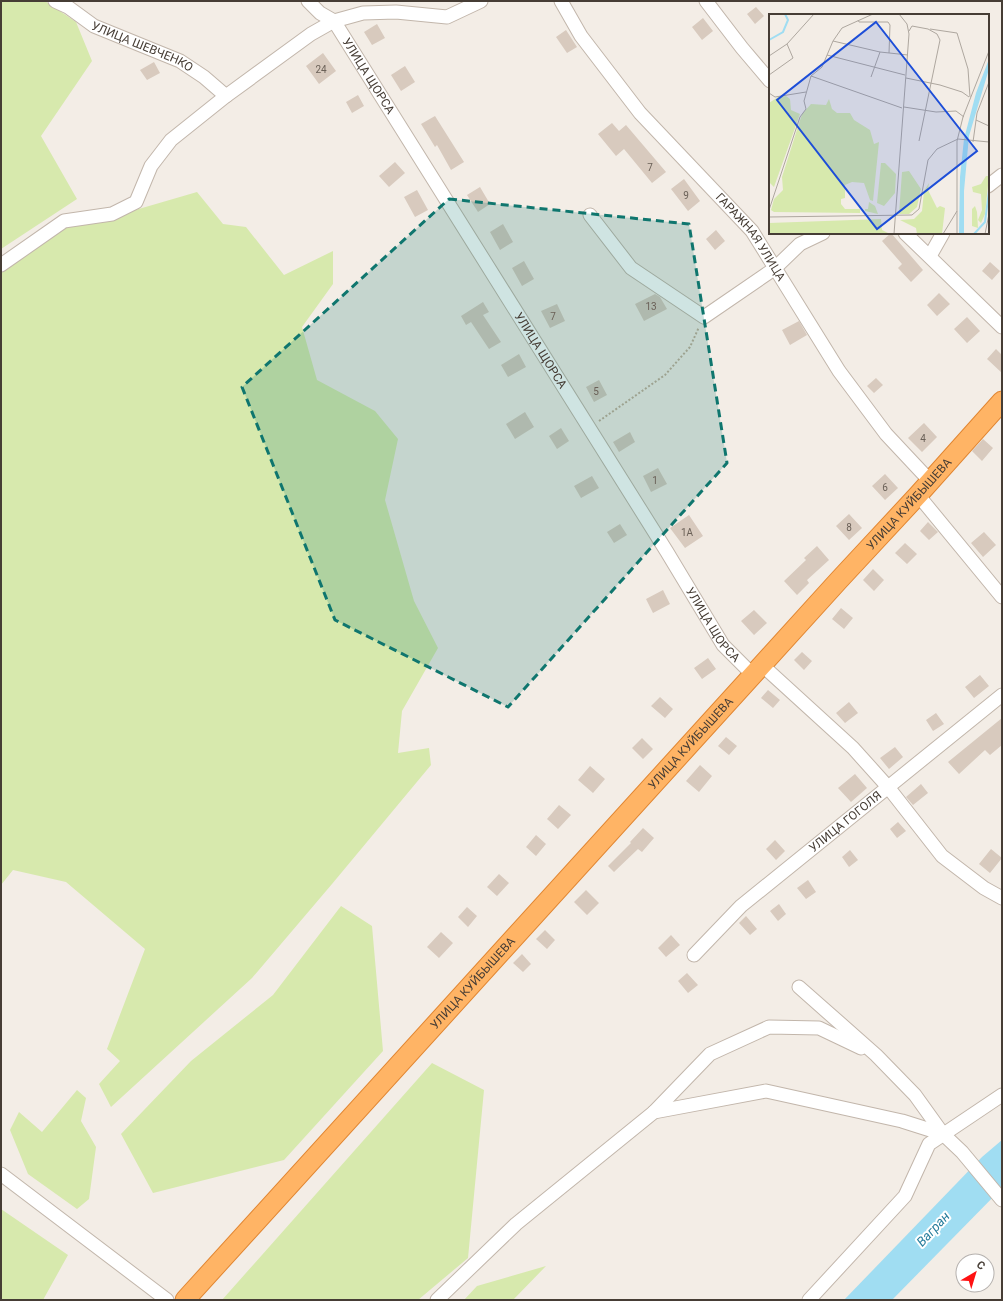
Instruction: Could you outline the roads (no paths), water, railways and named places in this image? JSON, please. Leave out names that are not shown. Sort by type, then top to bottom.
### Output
[{"type":"highway","name":"УЛИЦА КУЙБЫШЕВА","points":[[185,1300],[1002,401]]},
{"type":"street","name":"УЛИЦА ШЕВЧЕНКО","points":[[55,1],[68,7],[94,26],[180,60],[204,76],[226,96]]},
{"type":"street","points":[[308,1],[320,12],[334,21]]},
{"type":"street","points":[[1,265],[64,221],[112,214],[136,202],[151,166],[171,140],[226,96],[311,34],[334,21],[363,13],[390,12],[447,17],[481,1]]},
{"type":"street","name":"ГАРАЖНАЯ УЛИЦА","points":[[561,1],[581,36],[640,113],[752,231],[774,269],[844,378],[886,434],[1002,597]]},
{"type":"street","points":[[706,1],[742,48],[769,80]]},
{"type":"street","name":"УЛИЦА ЩОРСА","points":[[334,21],[667,552],[723,645],[758,670],[853,748],[888,787],[942,856],[984,888],[1002,898]]},
{"type":"street","points":[[989,185],[1002,175]]},
{"type":"street","points":[[590,215],[631,268],[704,317],[774,269],[800,244],[820,234]]},
{"type":"street","points":[[906,234],[1002,328]]},
{"type":"street","points":[[930,256],[941,234]]},
{"type":"street","name":"УЛИЦА ГОГОЛЯ","points":[[694,955],[741,906],[1002,695]]},
{"type":"street","points":[[799,987],[876,1055],[915,1095],[943,1134],[962,1152],[1002,1200]]},
{"type":"street","points":[[437,1300],[516,1224],[654,1112],[710,1054],[769,1027],[820,1028],[876,1055]]},
{"type":"street","points":[[654,1112],[766,1091],[902,1121],[943,1134]]},
{"type":"street","points":[[809,1300],[905,1196],[929,1144],[1002,1095]]},
{"type":"street","points":[[1,1174],[167,1300]]},
{"type":"water","name":"Вагран","points":[[1002,1140],[1002,1188],[892,1300],[844,1300],[982,1157]]}]
